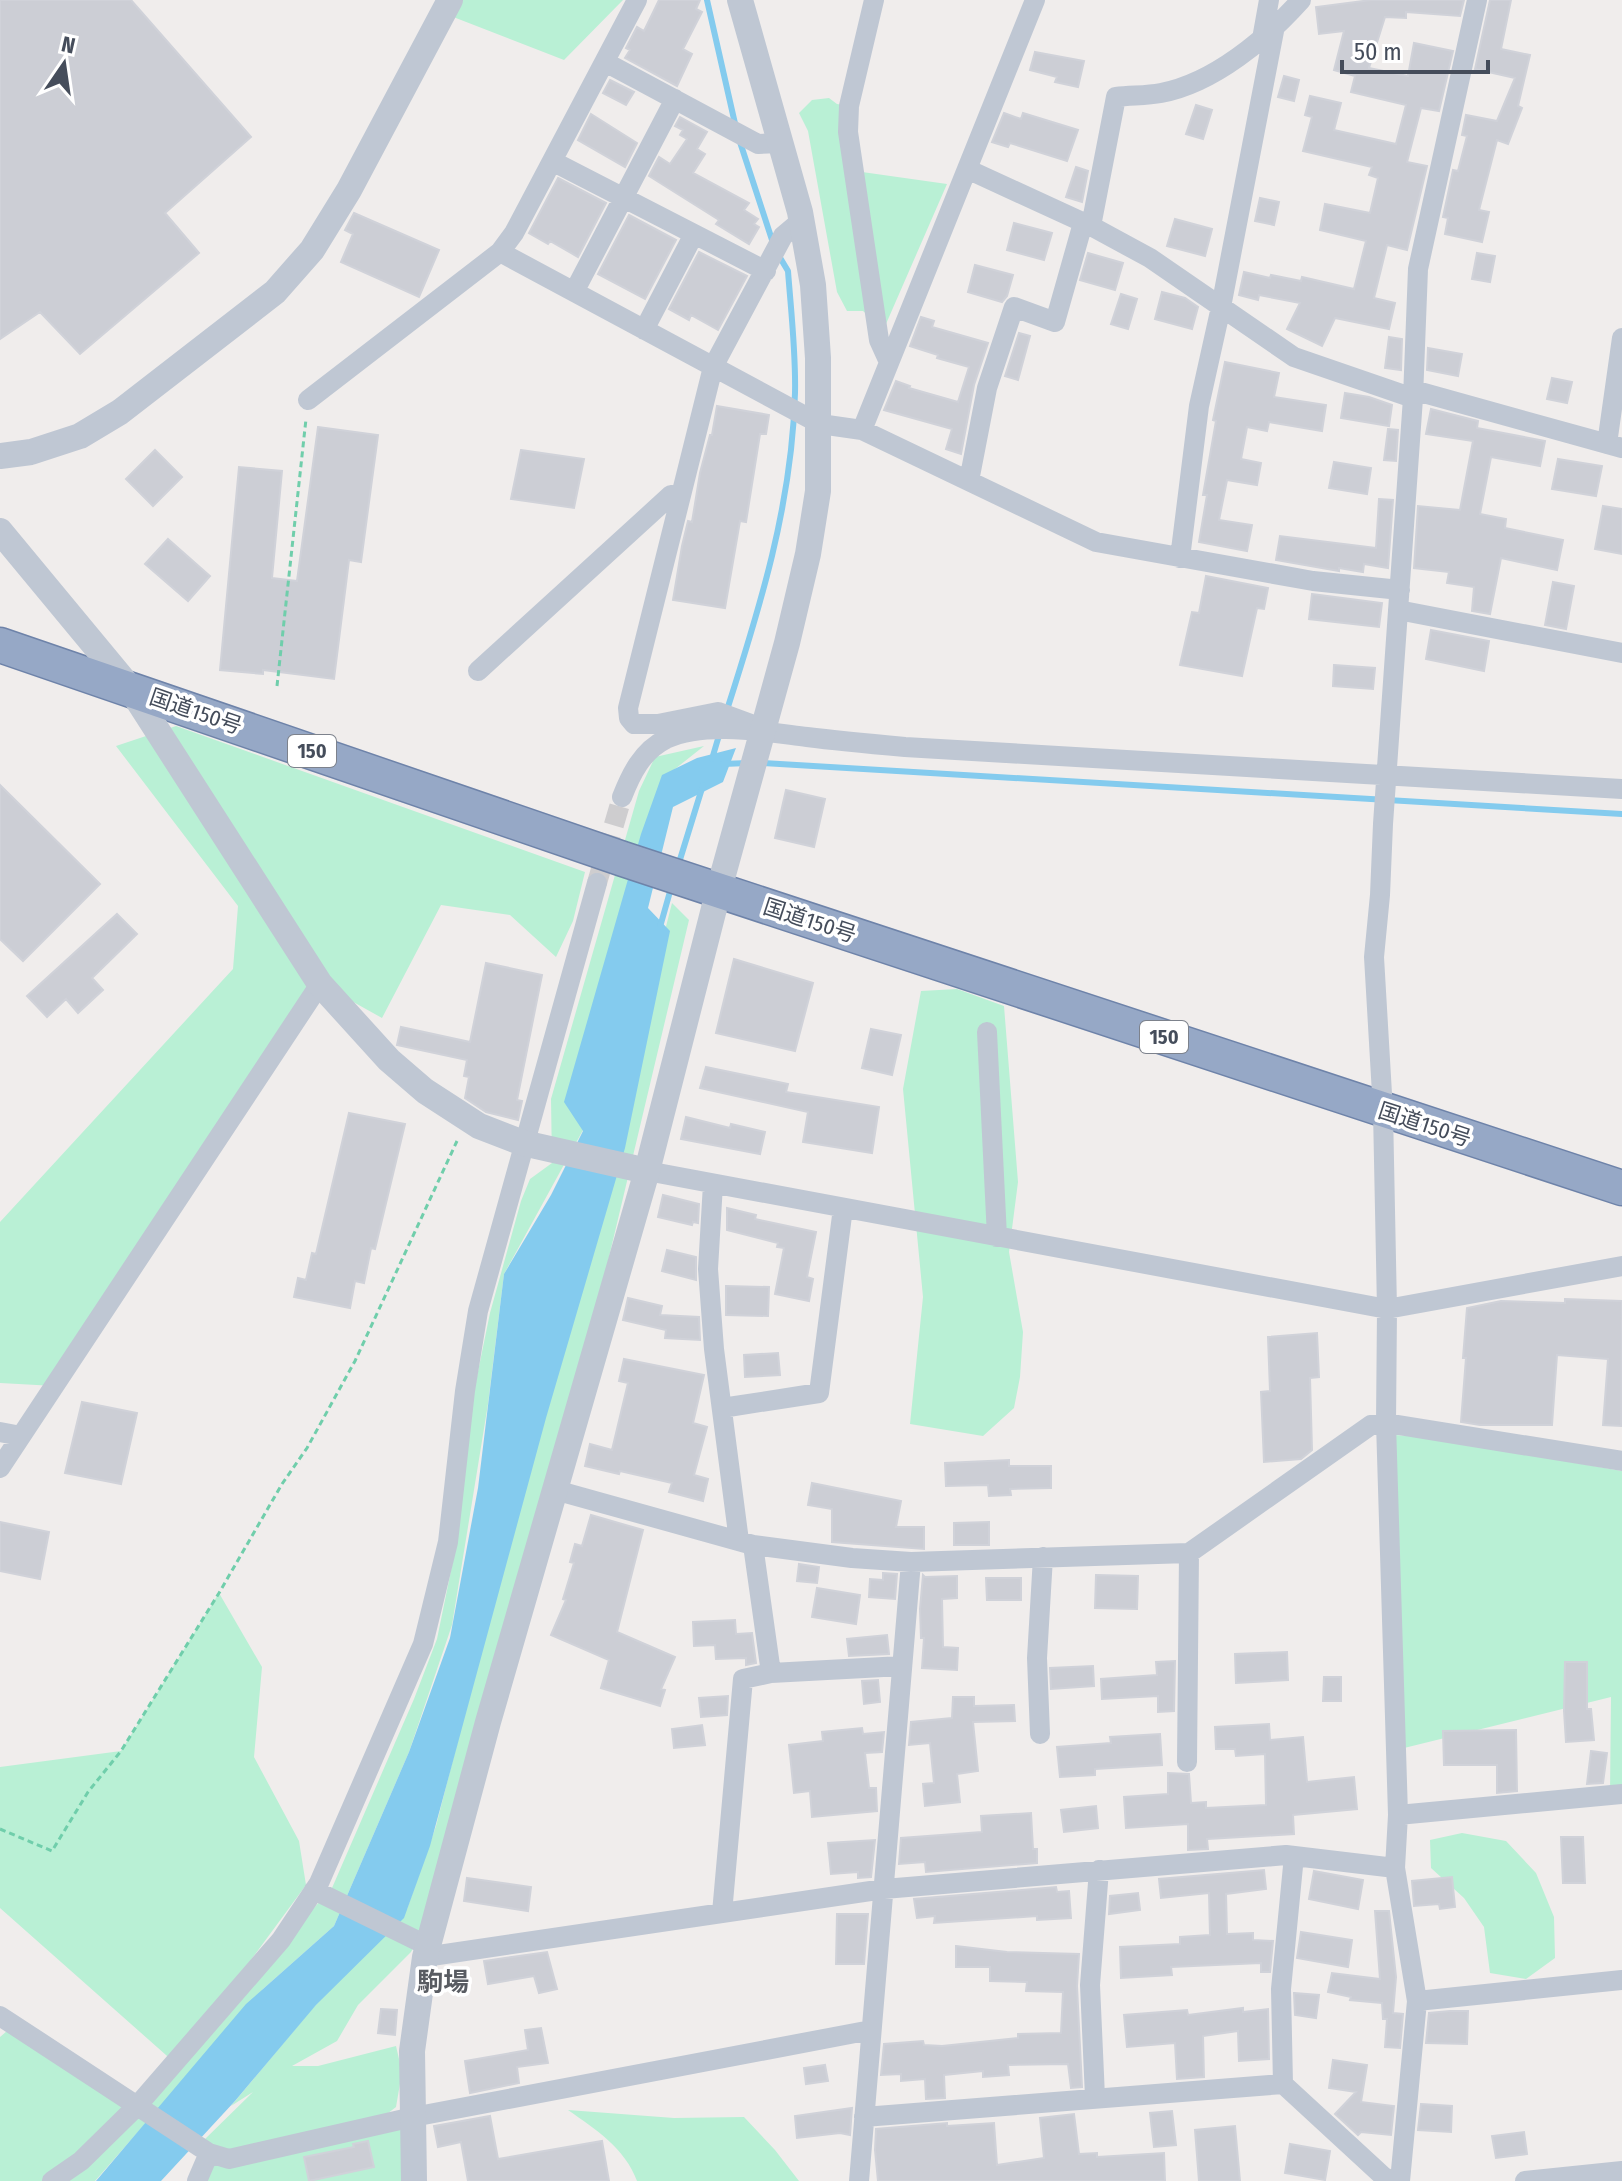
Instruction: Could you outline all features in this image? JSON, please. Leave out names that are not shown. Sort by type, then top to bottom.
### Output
[{"type":"highway","name":"国道150号","points":[[0,645],[623,859],[1622,1188]]},
{"type":"street","points":[[0,456],[31,452],[80,436],[120,412],[275,292],[312,250],[349,190],[450,0]]},
{"type":"street","points":[[308,400],[500,252],[514,233],[637,0]]},
{"type":"street","points":[[414,2181],[412,2051],[420,1947],[555,1490],[713,888],[751,778],[808,554],[818,491],[820,424],[813,285],[802,220],[740,0]]},
{"type":"street","points":[[874,0],[849,106],[848,132],[879,340],[889,362]]},
{"type":"street","points":[[862,430],[1035,0]]},
{"type":"street","points":[[1180,558],[1199,406],[1221,307],[1268,35],[1269,0]]},
{"type":"street","points":[[969,481],[987,388],[1014,307],[1055,322],[1087,224],[1116,97],[1161,93],[1201,81],[1268,35],[1301,0]]},
{"type":"street","points":[[1400,2181],[1417,2001],[1395,1868],[1398,1815],[1386,1423],[1383,1111],[1374,957],[1413,394],[1418,269],[1477,0]]},
{"type":"street","points":[[605,62],[758,144],[781,143]]},
{"type":"street","points":[[574,292],[675,99]]},
{"type":"street","points":[[552,161],[766,271]]},
{"type":"street","points":[[967,169],[1087,224],[1150,258],[1294,357],[1413,394],[1614,446],[1622,338]]},
{"type":"street","points":[[762,735],[735,716],[718,712],[644,725],[634,724],[629,718],[628,708],[713,367],[783,236],[802,220]]},
{"type":"street","points":[[644,330],[694,234]]},
{"type":"street","points":[[500,252],[820,424],[862,430],[1096,542],[1313,581],[1622,653]]},
{"type":"street","points":[[478,671],[671,495],[681,496]]},
{"type":"street","points":[[0,531],[130,688],[320,984],[389,1060],[425,1091],[479,1126],[523,1143],[713,1184],[1387,1309],[1622,1266]]},
{"type":"street","points":[[622,797],[634,769],[650,749],[666,739],[708,731],[905,747],[1622,789]]},
{"type":"street","points":[[52,2181],[81,2161],[140,2108],[281,1940],[314,1890],[423,1644],[448,1542],[465,1391],[478,1311],[597,883]]},
{"type":"street","points":[[0,1468],[320,984]]},
{"type":"street","points":[[987,1032],[997,1237]]},
{"type":"street","points":[[713,1184],[708,1269],[722,1408],[771,1673]]},
{"type":"street","points":[[722,1408],[819,1393],[843,1208]]},
{"type":"street","points":[[555,1490],[746,1543],[852,1558],[911,1562],[1189,1553],[1371,1425],[1386,1423],[1622,1461]]},
{"type":"street","points":[[0,1432],[21,1436]]},
{"type":"street","points":[[1187,1762],[1189,1553]]},
{"type":"street","points":[[1040,1734],[1037,1658],[1043,1557]]},
{"type":"street","points":[[859,2181],[911,1562]]},
{"type":"street","points":[[722,1913],[743,1679],[771,1673],[902,1666]]},
{"type":"street","points":[[1398,1815],[1622,1794]]},
{"type":"street","points":[[314,1890],[420,1947],[722,1913],[884,1889],[1099,1870],[1294,1856],[1395,1868]]},
{"type":"street","points":[[1294,1856],[1281,1989],[1283,2084],[1392,2181]]},
{"type":"street","points":[[1095,2097],[1090,1985],[1099,1870]]},
{"type":"street","points":[[1417,2001],[1622,1980]]},
{"type":"street","points":[[0,2016],[206,2150],[229,2159],[413,2117],[871,2030]]},
{"type":"street","points":[[864,2117],[1283,2084]]},
{"type":"street","points":[[197,2181],[206,2150]]},
{"type":"street","points":[[1525,2181],[1622,2171]]},
{"type":"path","points":[[277,686],[308,400]]},
{"type":"path","points":[[0,1829],[52,1851],[88,1792],[121,1751],[282,1484],[307,1448],[355,1361],[467,1119]]},
{"type":"green space","points":[[451,0],[623,0],[564,60],[443,13]]},
{"type":"green space","points":[[829,98],[837,104],[849,106],[855,171],[947,184],[879,340],[876,322],[863,311],[847,311],[837,292],[808,131],[799,113],[812,100]]},
{"type":"green space","points":[[176,726],[585,872],[573,921],[556,957],[510,915],[441,905],[382,1018],[321,984],[55,1386],[0,1383],[0,1222],[233,969],[238,906],[116,746]]},
{"type":"green space","points":[[704,746],[675,769],[583,1130],[504,1274],[488,1404],[452,1625],[409,1752],[334,1926],[263,1989],[95,2181],[0,2181],[0,2037],[14,2025],[137,2106],[175,2063],[0,1908],[0,1767],[121,1751],[219,1593],[262,1667],[254,1757],[299,1841],[306,1885],[184,2051],[332,1888],[437,1639],[454,1556],[467,1425],[490,1313],[530,1179],[552,1163],[551,1099],[639,791],[655,757]]},
{"type":"green space","points":[[672,903],[689,920],[595,1316],[424,1928],[411,1952],[358,2005],[337,2041],[292,2066],[318,2066],[396,2046],[402,2072],[396,2107],[383,2117],[413,2117],[414,2181],[202,2181],[203,2141],[253,2092],[231,2106],[311,2010],[407,1909],[436,1826]]},
{"type":"green space","points":[[957,989],[1004,1006],[1018,1182],[1009,1252],[1023,1332],[1020,1377],[1014,1408],[983,1436],[910,1424],[923,1297],[903,1089],[921,991]]},
{"type":"green space","points":[[1395,1435],[1434,1438],[1622,1471],[1622,1794],[1610,1795],[1611,1697],[1396,1750]]},
{"type":"green space","points":[[1462,1833],[1506,1841],[1536,1873],[1554,1917],[1555,1958],[1526,1979],[1490,1973],[1484,1927],[1464,1898],[1431,1868],[1430,1840]]},
{"type":"green space","points":[[568,2110],[674,2118],[744,2117],[799,2181],[637,2181],[617,2149]]},
{"type":"water","points":[[736,748],[723,782],[673,807],[648,908],[670,931],[625,1148],[546,1418],[430,1846],[404,1918],[316,2005],[235,2101],[161,2181],[96,2181],[246,2004],[334,1926],[409,1752],[450,1638],[478,1488],[504,1274],[551,1195],[583,1131],[564,1102],[641,834],[662,775],[697,758]]},
{"type":"building","points":[[0,0],[131,0],[251,137],[165,213],[199,253],[80,354],[40,312],[0,339]]},
{"type":"building","points":[[659,0],[700,0],[696,9],[702,12],[683,49],[692,54],[677,86],[625,58],[630,50],[626,48],[637,27],[644,31]]},
{"type":"building","points":[[1371,0],[1464,0],[1460,16],[1406,12],[1406,18],[1385,17],[1369,68],[1408,76],[1414,43],[1453,51],[1439,111],[1421,108],[1407,162],[1427,166],[1407,250],[1387,245],[1374,298],[1395,303],[1389,329],[1335,318],[1322,346],[1287,329],[1300,303],[1259,295],[1258,300],[1239,295],[1244,272],[1301,281],[1302,277],[1354,289],[1366,241],[1320,230],[1325,204],[1370,213],[1378,178],[1369,175],[1372,167],[1303,151],[1312,117],[1305,115],[1310,96],[1341,103],[1334,130],[1396,144],[1406,105],[1351,92],[1355,76],[1334,70],[1344,31],[1319,34],[1316,7]]},
{"type":"building","points":[[1490,0],[1511,0],[1501,49],[1530,55],[1518,106],[1522,108],[1508,144],[1497,140],[1479,210],[1489,212],[1482,242],[1445,234],[1448,218],[1443,217],[1453,170],[1458,171],[1467,136],[1462,135],[1466,115],[1497,121],[1515,78],[1475,69]]},
{"type":"building","points":[[1035,52],[1084,61],[1078,87],[1055,82],[1057,77],[1030,70]]},
{"type":"building","points":[[1284,76],[1299,80],[1294,101],[1278,97]]},
{"type":"building","points":[[610,80],[634,92],[626,105],[603,93]]},
{"type":"building","points":[[1196,105],[1212,110],[1203,139],[1186,134]]},
{"type":"building","points":[[1004,113],[1021,119],[1023,113],[1078,130],[1067,161],[1010,143],[1008,147],[992,142]]},
{"type":"building","points":[[591,114],[637,143],[625,167],[578,140]]},
{"type":"building","points":[[680,117],[707,132],[697,149],[705,154],[693,173],[749,203],[744,210],[758,219],[754,224],[759,227],[749,244],[716,224],[719,220],[649,176],[659,157],[670,164],[687,139],[680,135],[683,130],[675,126]]},
{"type":"building","points":[[1076,167],[1088,171],[1082,202],[1066,197]]},
{"type":"building","points":[[558,178],[606,203],[578,257],[529,233]]},
{"type":"building","points":[[1260,198],[1279,202],[1274,225],[1255,221]]},
{"type":"building","points":[[354,213],[439,250],[419,297],[341,262],[353,234],[345,230]]},
{"type":"building","points":[[629,215],[676,240],[645,299],[598,274]]},
{"type":"building","points":[[1175,219],[1212,229],[1205,256],[1167,246]]},
{"type":"building","points":[[1014,223],[1052,233],[1044,260],[1007,250]]},
{"type":"building","points":[[699,252],[747,276],[718,330],[691,315],[689,320],[669,309]]},
{"type":"building","points":[[1088,253],[1123,263],[1115,290],[1080,280]]},
{"type":"building","points":[[1477,253],[1495,256],[1490,282],[1472,279]]},
{"type":"building","points":[[975,265],[1013,275],[1002,302],[968,292]]},
{"type":"building","points":[[1162,292],[1185,298],[1198,307],[1192,329],[1155,319]]},
{"type":"building","points":[[1121,294],[1137,299],[1128,329],[1111,324]]},
{"type":"building","points":[[921,317],[934,321],[932,327],[988,343],[974,385],[961,454],[946,449],[952,429],[884,410],[896,381],[909,388],[958,402],[969,367],[910,346]]},
{"type":"building","points":[[1019,333],[1030,336],[1018,380],[1005,376]]},
{"type":"building","points":[[1389,337],[1402,339],[1401,370],[1385,368]]},
{"type":"building","points":[[1428,348],[1462,354],[1458,376],[1427,370]]},
{"type":"building","points":[[1225,362],[1279,373],[1274,397],[1326,405],[1322,431],[1269,422],[1267,431],[1247,427],[1241,459],[1261,463],[1257,485],[1227,480],[1219,520],[1252,525],[1247,551],[1199,542],[1207,495],[1203,495],[1216,421],[1213,420]]},
{"type":"building","points":[[1552,378],[1572,382],[1567,403],[1547,399]]},
{"type":"building","points":[[1345,393],[1392,405],[1389,426],[1341,418]]},
{"type":"building","points":[[717,406],[769,415],[766,434],[760,434],[746,522],[740,521],[725,608],[673,600],[682,546],[688,521],[692,522],[700,473]]},
{"type":"building","points":[[1431,409],[1478,421],[1477,428],[1545,441],[1540,466],[1491,457],[1480,514],[1506,519],[1505,528],[1563,540],[1557,570],[1501,558],[1490,614],[1472,611],[1474,587],[1447,583],[1449,572],[1414,568],[1418,506],[1460,510],[1473,441],[1426,434]]},
{"type":"building","points":[[318,427],[378,435],[361,562],[349,560],[334,679],[263,670],[263,674],[220,670],[239,467],[282,471],[272,578],[297,581]]},
{"type":"building","points":[[1388,429],[1398,430],[1396,461],[1384,460]]},
{"type":"building","points":[[155,450],[182,477],[153,506],[126,479]]},
{"type":"building","points":[[521,450],[584,459],[574,508],[511,499]]},
{"type":"building","points":[[1558,459],[1602,466],[1596,496],[1552,489]]},
{"type":"building","points":[[1334,462],[1371,468],[1367,494],[1329,488]]},
{"type":"building","points":[[1379,499],[1393,500],[1388,568],[1364,564],[1363,572],[1339,568],[1339,571],[1276,560],[1280,536],[1376,548]]},
{"type":"building","points":[[1603,506],[1622,509],[1622,554],[1595,549]]},
{"type":"building","points":[[168,539],[210,576],[188,601],[145,564]]},
{"type":"building","points":[[1206,576],[1268,588],[1264,609],[1257,608],[1242,676],[1180,665],[1192,612],[1199,613]]},
{"type":"building","points":[[1553,582],[1574,586],[1566,629],[1545,625]]},
{"type":"building","points":[[1312,594],[1382,603],[1379,627],[1309,619]]},
{"type":"building","points":[[1431,630],[1489,641],[1484,671],[1426,659]]},
{"type":"building","points":[[1334,665],[1375,668],[1373,689],[1333,686]]},
{"type":"building","points":[[0,785],[100,884],[23,961],[0,939]]},
{"type":"building","points":[[786,790],[825,799],[814,847],[775,838]]},
{"type":"building","points":[[117,914],[137,934],[92,978],[103,990],[78,1013],[66,999],[47,1017],[27,996]]},
{"type":"building","points":[[734,959],[813,983],[795,1051],[716,1033]]},
{"type":"building","points":[[486,963],[542,975],[517,1100],[522,1101],[518,1120],[486,1112],[465,1098],[469,1077],[464,1076],[467,1060],[397,1045],[401,1027],[470,1042]]},
{"type":"building","points":[[871,1029],[901,1035],[892,1075],[862,1068]]},
{"type":"building","points":[[706,1067],[788,1084],[786,1092],[879,1107],[872,1153],[803,1142],[808,1112],[700,1088]]},
{"type":"building","points":[[349,1113],[405,1124],[375,1249],[371,1248],[364,1283],[355,1281],[350,1308],[294,1297],[298,1278],[306,1280],[312,1253],[316,1254]]},
{"type":"building","points":[[686,1117],[730,1128],[731,1124],[765,1132],[760,1154],[681,1139]]},
{"type":"building","points":[[663,1195],[699,1204],[698,1223],[693,1222],[692,1225],[658,1217]]},
{"type":"building","points":[[727,1208],[756,1215],[755,1219],[816,1232],[807,1277],[813,1279],[809,1301],[775,1294],[784,1248],[777,1247],[778,1243],[727,1230]]},
{"type":"building","points":[[667,1250],[696,1257],[696,1280],[662,1271]]},
{"type":"building","points":[[726,1286],[769,1287],[768,1316],[726,1315]]},
{"type":"building","points":[[628,1298],[662,1306],[660,1315],[699,1317],[700,1340],[665,1338],[666,1330],[623,1320]]},
{"type":"building","points":[[1565,1299],[1622,1301],[1621,1426],[1603,1425],[1608,1359],[1557,1355],[1552,1425],[1461,1422],[1467,1308],[1501,1301],[1565,1303]]},
{"type":"building","points":[[1317,1333],[1319,1377],[1310,1378],[1312,1450],[1301,1459],[1264,1462],[1261,1392],[1270,1391],[1268,1337]]},
{"type":"building","points":[[778,1353],[780,1375],[745,1377],[744,1355]]},
{"type":"building","points":[[624,1359],[704,1375],[693,1423],[707,1427],[694,1475],[708,1479],[703,1501],[669,1492],[672,1483],[585,1466],[590,1444],[612,1450],[628,1383],[619,1381]]},
{"type":"building","points":[[82,1402],[137,1413],[121,1484],[65,1473]]},
{"type":"building","points":[[1009,1460],[1009,1466],[1051,1466],[1051,1488],[1010,1489],[1011,1495],[989,1496],[988,1485],[946,1486],[945,1463]]},
{"type":"building","points":[[812,1483],[901,1501],[896,1527],[924,1527],[924,1549],[832,1542],[832,1509],[808,1505]]},
{"type":"building","points":[[591,1515],[643,1530],[617,1632],[675,1657],[661,1689],[665,1690],[660,1706],[601,1688],[609,1660],[551,1635],[566,1600],[563,1599],[574,1563],[570,1562],[575,1544],[582,1546]]},
{"type":"building","points":[[0,1522],[49,1532],[40,1579],[0,1571]]},
{"type":"building","points":[[989,1522],[989,1545],[954,1545],[954,1523]]},
{"type":"building","points":[[799,1564],[819,1567],[817,1583],[797,1581]]},
{"type":"building","points":[[883,1573],[897,1574],[895,1599],[869,1597],[870,1579],[883,1580]]},
{"type":"building","points":[[923,1575],[957,1576],[957,1598],[942,1599],[943,1647],[958,1648],[957,1670],[922,1668],[924,1638],[921,1638],[920,1609]]},
{"type":"building","points":[[1096,1575],[1138,1576],[1137,1609],[1095,1608]]},
{"type":"building","points":[[986,1578],[1021,1578],[1021,1600],[987,1600]]},
{"type":"building","points":[[817,1588],[860,1595],[856,1624],[812,1617]]},
{"type":"building","points":[[735,1620],[736,1634],[752,1633],[756,1663],[746,1665],[746,1658],[716,1659],[715,1645],[694,1646],[693,1622]]},
{"type":"building","points":[[887,1635],[889,1654],[849,1656],[847,1639]]},
{"type":"building","points":[[1287,1652],[1288,1680],[1236,1683],[1235,1654]]},
{"type":"building","points":[[1175,1661],[1174,1711],[1158,1712],[1158,1696],[1102,1699],[1101,1679],[1157,1675],[1156,1662]]},
{"type":"building","points":[[1565,1662],[1587,1662],[1587,1709],[1591,1709],[1594,1740],[1566,1742]]},
{"type":"building","points":[[1093,1666],[1094,1686],[1051,1689],[1050,1668]]},
{"type":"building","points":[[1324,1677],[1341,1677],[1341,1701],[1323,1701]]},
{"type":"building","points":[[878,1680],[880,1702],[864,1704],[862,1681]]},
{"type":"building","points":[[728,1696],[727,1715],[701,1717],[699,1698]]},
{"type":"building","points":[[953,1697],[974,1697],[974,1706],[1014,1705],[1015,1721],[973,1722],[978,1771],[957,1774],[960,1802],[925,1806],[923,1784],[934,1783],[930,1743],[909,1745],[911,1722],[952,1718]]},
{"type":"building","points":[[1269,1724],[1270,1740],[1303,1737],[1307,1782],[1354,1777],[1357,1809],[1293,1815],[1294,1834],[1207,1839],[1208,1849],[1188,1850],[1188,1824],[1126,1828],[1124,1797],[1168,1794],[1168,1773],[1189,1774],[1191,1803],[1206,1802],[1206,1808],[1266,1805],[1265,1754],[1236,1756],[1235,1749],[1216,1749],[1215,1727]]},
{"type":"building","points":[[702,1725],[705,1745],[674,1748],[672,1729]]},
{"type":"building","points":[[862,1728],[863,1734],[884,1732],[882,1752],[865,1753],[869,1788],[876,1788],[877,1811],[812,1817],[810,1791],[794,1793],[789,1745],[823,1741],[822,1732]]},
{"type":"building","points":[[1516,1730],[1517,1791],[1497,1793],[1497,1765],[1444,1765],[1443,1731]]},
{"type":"building","points":[[1160,1734],[1162,1765],[1095,1769],[1095,1775],[1060,1777],[1057,1747],[1111,1743],[1110,1737]]},
{"type":"building","points":[[1591,1751],[1607,1753],[1603,1783],[1587,1784]]},
{"type":"building","points":[[1096,1806],[1098,1828],[1064,1832],[1061,1810]]},
{"type":"building","points":[[1031,1813],[1037,1863],[926,1872],[925,1862],[899,1864],[901,1838],[982,1832],[981,1816]]},
{"type":"building","points":[[1561,1837],[1583,1837],[1585,1883],[1563,1883]]},
{"type":"building","points":[[875,1840],[871,1877],[858,1878],[858,1872],[831,1874],[828,1843]]},
{"type":"building","points":[[1264,1870],[1266,1889],[1226,1894],[1227,1934],[1253,1933],[1253,1940],[1273,1941],[1270,1972],[1261,1972],[1261,1963],[1171,1967],[1172,1975],[1121,1978],[1120,1947],[1180,1944],[1180,1937],[1210,1935],[1209,1893],[1161,1898],[1159,1879]]},
{"type":"building","points":[[1314,1871],[1363,1880],[1358,1909],[1309,1899]]},
{"type":"building","points":[[1452,1877],[1455,1907],[1440,1909],[1439,1904],[1414,1906],[1412,1881]]},
{"type":"building","points":[[467,1878],[531,1887],[528,1911],[464,1901]]},
{"type":"building","points":[[1056,1887],[1057,1892],[1069,1891],[1071,1918],[1037,1920],[1037,1916],[934,1923],[935,1916],[917,1918],[914,1899]]},
{"type":"building","points":[[1138,1893],[1140,1910],[1109,1914],[1110,1896]]},
{"type":"building","points":[[1375,1911],[1389,1911],[1396,1977],[1393,2013],[1403,2014],[1400,2048],[1385,2047],[1387,2019],[1383,2019],[1382,2003],[1350,2000],[1351,1997],[1328,1992],[1332,1973],[1380,1979]]},
{"type":"building","points":[[837,1914],[868,1914],[864,1964],[836,1964]]},
{"type":"building","points":[[1301,1932],[1352,1940],[1348,1967],[1297,1958]]},
{"type":"building","points":[[956,1946],[1007,1952],[1079,1954],[1077,1986],[1082,2087],[1071,2088],[1068,2064],[1008,2065],[1009,2075],[983,2077],[983,2071],[944,2075],[945,2098],[926,2099],[925,2079],[901,2081],[901,2074],[881,2075],[884,2044],[923,2041],[924,2045],[942,2046],[1018,2038],[1018,2034],[1061,2033],[1063,1992],[1026,1991],[1027,1982],[990,1981],[990,1967],[956,1967]]},
{"type":"building","points":[[547,1952],[557,1989],[539,1993],[534,1976],[488,1984],[484,1961]]},
{"type":"building","points":[[1294,1993],[1319,1995],[1316,2018],[1295,2015]]},
{"type":"building","points":[[1243,2008],[1243,2012],[1268,2009],[1269,2059],[1239,2061],[1238,2031],[1203,2036],[1204,2077],[1177,2079],[1175,2043],[1127,2047],[1124,2015],[1187,2010],[1188,2015]]},
{"type":"building","points":[[381,2009],[397,2010],[395,2035],[378,2033]]},
{"type":"building","points":[[1468,2011],[1467,2044],[1426,2043],[1429,2013]]},
{"type":"building","points":[[541,2028],[548,2063],[517,2067],[519,2083],[470,2093],[465,2061],[528,2050],[525,2030]]},
{"type":"building","points":[[1333,2060],[1367,2065],[1361,2102],[1394,2106],[1391,2135],[1361,2132],[1358,2135],[1335,2114],[1356,2092],[1329,2088]]},
{"type":"building","points":[[825,2065],[828,2081],[806,2084],[804,2068]]},
{"type":"building","points":[[1421,2104],[1452,2106],[1451,2132],[1418,2130]]},
{"type":"building","points":[[852,2108],[850,2135],[840,2133],[797,2138],[795,2116]]},
{"type":"building","points":[[1172,2111],[1176,2145],[1154,2147],[1150,2113]]},
{"type":"building","points":[[1074,2114],[1079,2154],[1097,2153],[1097,2157],[1164,2153],[1165,2181],[878,2181],[876,2129],[994,2123],[997,2165],[1044,2158],[1040,2118]]},
{"type":"building","points":[[490,2116],[498,2159],[602,2141],[609,2181],[468,2181],[461,2142],[438,2147],[434,2126]]},
{"type":"building","points":[[1235,2126],[1240,2181],[1199,2181],[1195,2130]]},
{"type":"building","points":[[1524,2132],[1527,2154],[1496,2158],[1492,2136]]},
{"type":"building","points":[[368,2141],[374,2167],[309,2181],[304,2157],[354,2147],[353,2144]]},
{"type":"building","points":[[1290,2144],[1330,2151],[1325,2180],[1285,2173]]},
{"type":"waterway","points":[[707,0],[736,128]]},
{"type":"waterway","points":[[739,139],[774,246]]},
{"type":"waterway","points":[[726,713],[772,555],[793,435],[793,332],[788,271],[779,256]]},
{"type":"waterway","points":[[712,759],[720,732]]},
{"type":"waterway","points":[[723,764],[748,763]]},
{"type":"waterway","points":[[763,763],[1622,814]]},
{"type":"waterway","points":[[678,866],[703,785]]},
{"type":"waterway","points":[[660,927],[671,888]]},
{"type":"tunnel","points":[[597,883],[622,797]]},
{"type":"district","name":"駒場","points":[[443,1982]]}]
